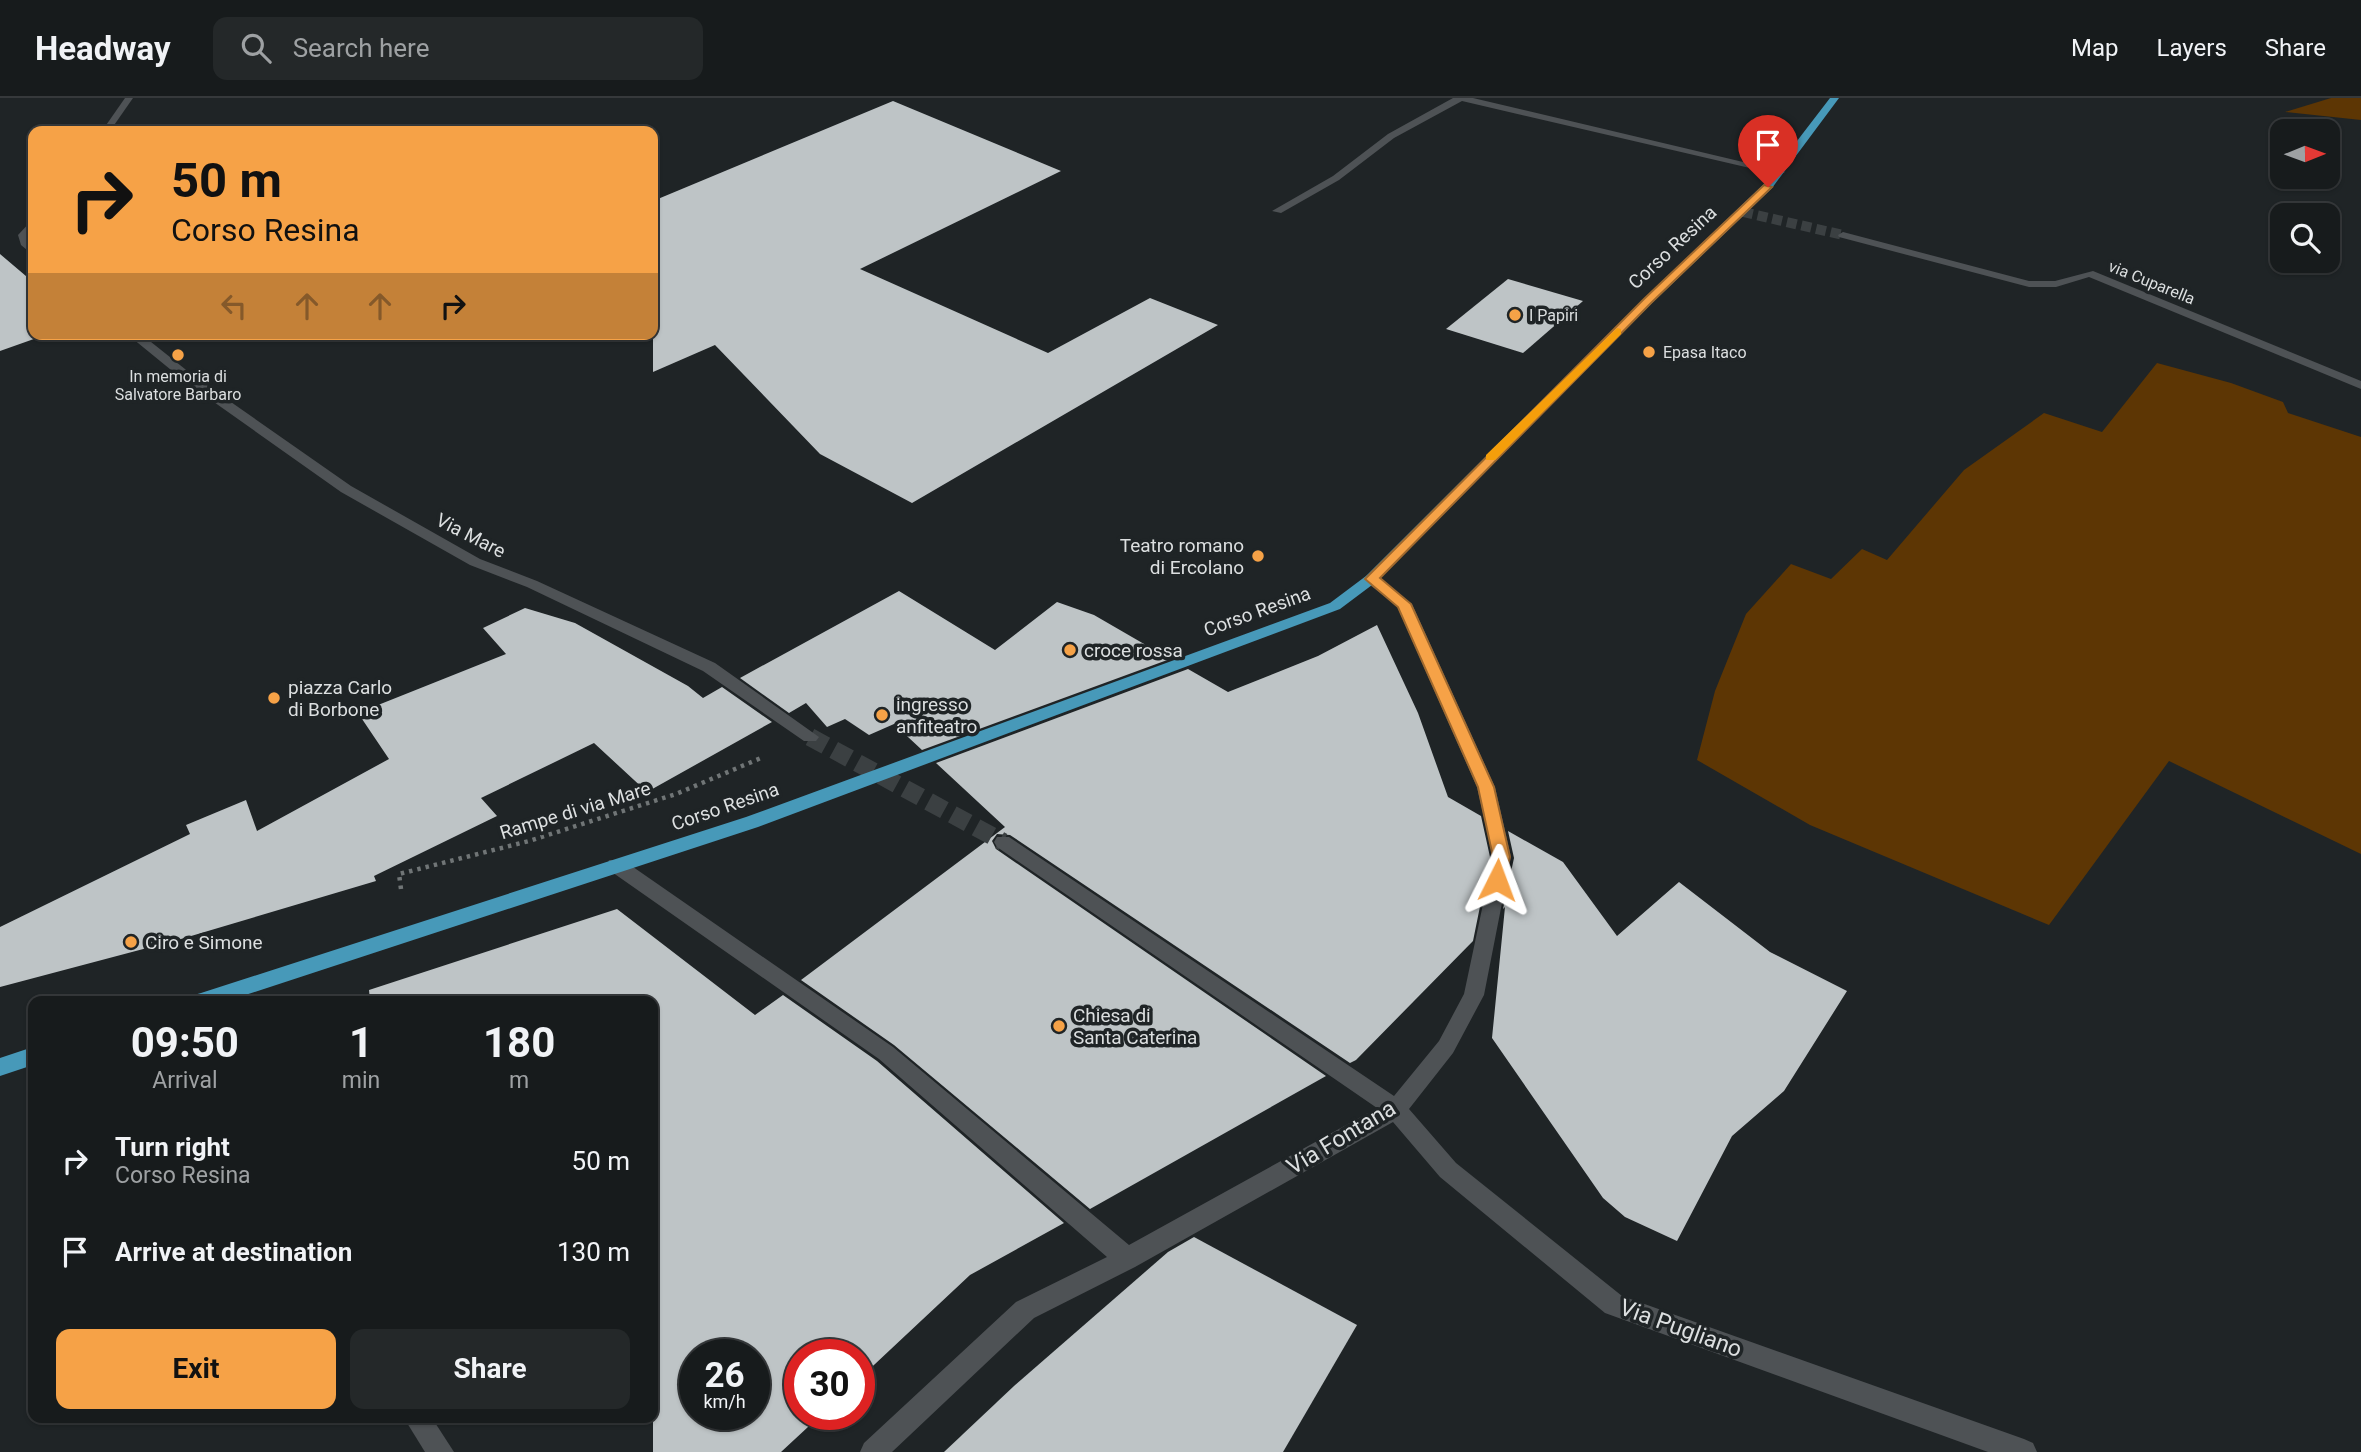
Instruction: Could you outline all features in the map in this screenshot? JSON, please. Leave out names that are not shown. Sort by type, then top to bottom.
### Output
[{"type":"main road","name":"Corso Resina","points":[[216,996],[752,822],[1335,606],[1371,579],[1648,301],[1743,212],[1780,172],[1836,98]]},
{"type":"main road","points":[[0,1067],[28,1058]]},
{"type":"street","points":[[109,126],[129,98]]},
{"type":"street","points":[[1277,211],[1336,178],[1391,136],[1461,98],[1780,172]]},
{"type":"street","points":[[28,228],[23,235],[24,243],[28,247]]},
{"type":"street","name":"via Cuparella","points":[[1843,235],[2029,284],[2056,284],[2089,272],[2361,385]]},
{"type":"street","name":"Via Mare","points":[[141,340],[191,380],[346,489],[475,562],[532,584],[709,667],[810,737]]},
{"type":"street","name":"Via Fontana","points":[[873,1452],[1026,1310],[1127,1259],[1396,1109],[1446,1047],[1474,995],[1502,857],[1486,787],[1404,604],[1371,579]]},
{"type":"street","name":"Via Pugliano","points":[[1003,842],[1396,1109],[1448,1170],[1614,1305],[2024,1452]]},
{"type":"street","points":[[616,865],[886,1053],[1127,1259]]},
{"type":"street","points":[[421,1423],[441,1452]]},
{"type":"path","name":"Rampe di via Mare","points":[[408,933],[398,874],[528,841],[676,794],[810,737]]},
{"type":"shaded area","points":[[2331,98],[2361,98],[2361,120],[2285,112]]},
{"type":"shaded area","points":[[2157,363],[2231,383],[2283,402],[2288,413],[2361,437],[2361,854],[2169,761],[2049,925],[1810,825],[1697,760],[1715,691],[1746,614],[1791,564],[1831,579],[1862,549],[1887,560],[1964,470],[2044,413],[2102,432]]},
{"type":"building","points":[[893,101],[1061,171],[860,269],[1048,353],[1150,298],[1218,325],[912,503],[820,454],[715,345],[653,372],[653,340],[658,340],[658,199]]},
{"type":"building","points":[[0,254],[28,278],[28,340],[31,340],[0,351]]},
{"type":"building","name":"I Papiri","points":[[1508,279],[1583,301],[1523,353],[1446,329]]},
{"type":"building","points":[[899,591],[995,650],[1057,602],[1094,615],[1170,659],[922,750],[894,724],[869,735],[845,719],[827,727],[806,703],[789,713],[740,678]]},
{"type":"building","points":[[525,608],[575,623],[688,686],[703,698],[722,687],[772,722],[647,792],[594,743],[481,798],[497,816],[374,876],[376,881],[181,939],[0,987],[0,927],[190,834],[186,825],[246,800],[257,831],[389,759],[358,713],[506,654],[483,628]]},
{"type":"building","points":[[1377,625],[1418,713],[1448,797],[1481,816],[1490,857],[1473,941],[1356,1060],[1350,1063],[1010,835],[997,834],[992,841],[996,849],[1326,1076],[1090,1209],[894,1045],[801,980],[1005,827],[936,763],[1188,669],[1228,692],[1318,656]]},
{"type":"building","points":[[1508,831],[1563,862],[1617,936],[1679,882],[1770,952],[1847,991],[1784,1091],[1732,1136],[1677,1241],[1625,1217],[1603,1198],[1492,1038],[1505,907],[1503,909],[1514,858]]},
{"type":"building","points":[[617,909],[755,1015],[783,995],[877,1061],[1064,1223],[970,1275],[875,1364],[875,1339],[784,1339],[784,1430],[805,1430],[781,1452],[653,1452],[653,1423],[658,1423],[658,996],[370,996],[369,990]]},
{"type":"building","points":[[1194,1237],[1357,1325],[1283,1452],[944,1452],[1014,1386],[1168,1252]]},
{"type":"tunnel","points":[[1743,212],[1843,235]]},
{"type":"tunnel","points":[[810,737],[1003,842]]},
{"type":"slow traffic","points":[[1490,458],[1617,332]]},
{"type":"place","name":"I Papiri","points":[[1515,315]]},
{"type":"place","name":"Epasa Itaco","points":[[1649,352]]},
{"type":"place","name":"In memoria di Salvatore Barbaro","points":[[178,355]]},
{"type":"place","name":"Teatro romano di Ercolano","points":[[1258,556]]},
{"type":"place","name":"croce rossa","points":[[1070,650]]},
{"type":"place","name":"piazza Carlo di Borbone","points":[[274,698]]},
{"type":"place","name":"ingresso anfiteatro","points":[[882,715]]},
{"type":"place","name":"Ciro e Simone","points":[[131,942]]},
{"type":"place","name":"Chiesa di Santa Caterina","points":[[1059,1026]]},
{"type":"route","points":[[1497,880],[1502,857],[1486,787],[1404,604],[1371,579],[1648,301],[1768,187]]}]
